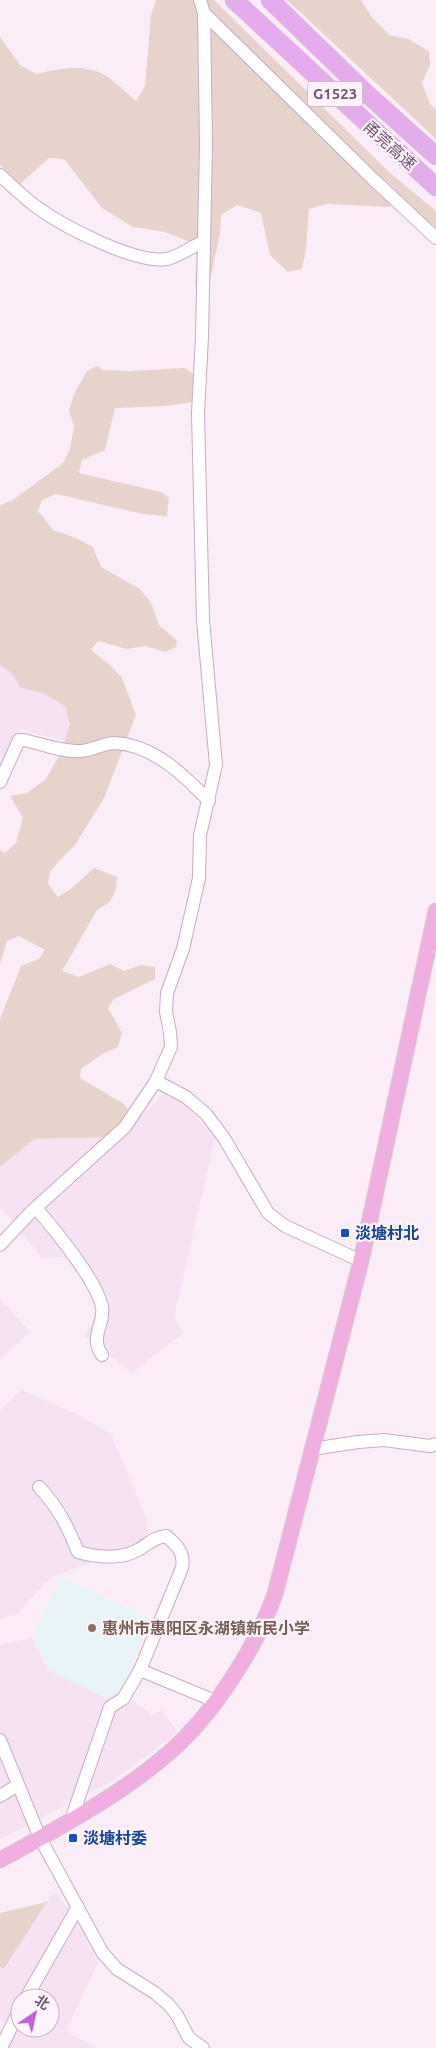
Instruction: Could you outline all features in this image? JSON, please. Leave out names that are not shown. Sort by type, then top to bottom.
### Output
[{"type":"highway","name":"甬莞高速","points":[[234,0],[436,187]]},
{"type":"highway","name":"甬莞高速","points":[[270,0],[366,93],[436,156]]},
{"type":"main road","points":[[2,1855],[40,1838],[71,1820],[124,1787],[161,1760],[191,1731],[215,1701],[254,1641],[272,1602],[361,1261],[436,911]]},
{"type":"street","points":[[0,1245],[36,1208],[125,1127],[156,1081],[171,1047],[166,1012],[167,993],[183,949],[199,878],[200,835],[216,764],[203,620],[198,413],[206,145],[204,13],[200,0]]},
{"type":"street","points":[[204,13],[374,180],[436,238]]},
{"type":"street","points":[[0,175],[37,207],[63,224],[131,255],[166,259],[177,256],[204,241]]},
{"type":"street","points":[[0,782],[19,740],[79,751],[114,743],[142,749],[156,756],[185,776],[209,801]]},
{"type":"street","points":[[156,1081],[186,1097],[206,1114],[224,1138],[268,1213],[285,1226],[361,1261]]},
{"type":"street","points":[[36,1208],[61,1238],[97,1294],[102,1308],[96,1333],[97,1349],[102,1355]]},
{"type":"street","points":[[312,1449],[384,1440],[430,1446],[436,1444]]},
{"type":"street","points":[[39,1487],[53,1502],[67,1524],[78,1552],[90,1555],[120,1556],[136,1552],[158,1537],[166,1536],[177,1545],[184,1558],[182,1568],[140,1670],[123,1699],[110,1707],[71,1820]]},
{"type":"street","points":[[140,1670],[215,1701]]},
{"type":"street","points":[[0,1740],[40,1838],[102,1952],[112,1964],[166,2002],[175,2012],[189,2038],[203,2048]]},
{"type":"street","points":[[0,1796],[18,1785]]},
{"type":"street","points":[[32,1988],[78,1907]]},
{"type":"street","points":[[1,2048],[10,2030]]},
{"type":"shaded area","points":[[156,0],[214,0],[389,172],[436,211],[436,228],[402,204],[389,207],[327,204],[309,209],[306,249],[302,269],[288,272],[270,255],[261,213],[237,205],[221,215],[220,233],[206,300],[195,285],[197,256],[193,243],[165,232],[133,227],[102,208],[64,159],[49,158],[19,185],[0,165],[0,37],[20,65],[36,74],[73,68],[92,70],[109,78],[136,101],[145,86],[151,15]]},
{"type":"shaded area","points":[[287,0],[361,0],[371,16],[389,35],[408,39],[429,51],[430,65],[422,83],[430,104],[436,109],[436,139]]},
{"type":"shaded area","points":[[97,366],[103,370],[128,371],[185,368],[195,375],[194,402],[166,406],[115,408],[105,450],[82,460],[79,473],[161,492],[169,498],[167,516],[143,514],[56,494],[42,500],[38,511],[53,530],[76,538],[93,547],[101,567],[140,589],[151,603],[159,625],[177,641],[176,647],[165,652],[145,646],[127,649],[98,641],[91,650],[111,666],[122,678],[136,715],[104,798],[75,845],[50,872],[48,884],[58,897],[72,888],[94,868],[117,877],[116,889],[110,902],[97,910],[62,971],[79,977],[110,964],[124,971],[141,965],[155,967],[155,979],[114,999],[108,1008],[122,1033],[118,1047],[102,1054],[81,1069],[80,1078],[124,1104],[137,1120],[119,1137],[34,1139],[0,1167],[0,1019],[21,966],[39,959],[45,950],[19,936],[7,941],[0,964],[0,850],[5,853],[16,843],[23,818],[10,796],[27,793],[45,780],[58,758],[70,725],[65,706],[42,693],[21,688],[11,673],[0,665],[0,505],[13,500],[63,463],[70,449],[74,426],[69,411],[74,394],[87,371]]},
{"type":"shaded area","points":[[0,665],[11,673],[21,688],[41,693],[65,706],[70,725],[64,741],[21,730],[0,771]]},
{"type":"shaded area","points":[[165,1093],[186,1105],[215,1138],[174,1317],[183,1333],[132,1373],[85,1336],[104,1296],[62,1257],[42,1258],[0,1206],[0,1167],[34,1139],[119,1137]]},
{"type":"shaded area","points":[[0,1299],[30,1332],[0,1359]]},
{"type":"shaded area","points":[[21,1390],[79,1415],[111,1434],[144,1512],[150,1540],[50,1578],[16,1615],[0,1619],[0,1410]]},
{"type":"shaded area","name":"惠州市惠阳区永湖镇新民小学","points":[[60,1577],[150,1618],[121,1690],[106,1698],[49,1671],[32,1638]]},
{"type":"shaded area","points":[[32,1638],[49,1671],[121,1690],[151,1715],[162,1710],[178,1732],[113,1781],[0,1839],[0,1644]]},
{"type":"shaded area","points":[[53,1892],[74,1914],[98,1963],[66,2031],[96,2048],[0,2048],[7,2026],[0,2019],[0,1967],[5,1969]]},
{"type":"shaded area","points":[[47,1902],[4,1969],[0,1967],[0,1913]]},
{"type":"place","name":"淡塘村北","points":[[345,1233]]},
{"type":"place","name":"惠州市惠阳区永湖镇新民小学","points":[[92,1628]]},
{"type":"place","name":"淡塘村委","points":[[73,1838]]}]
